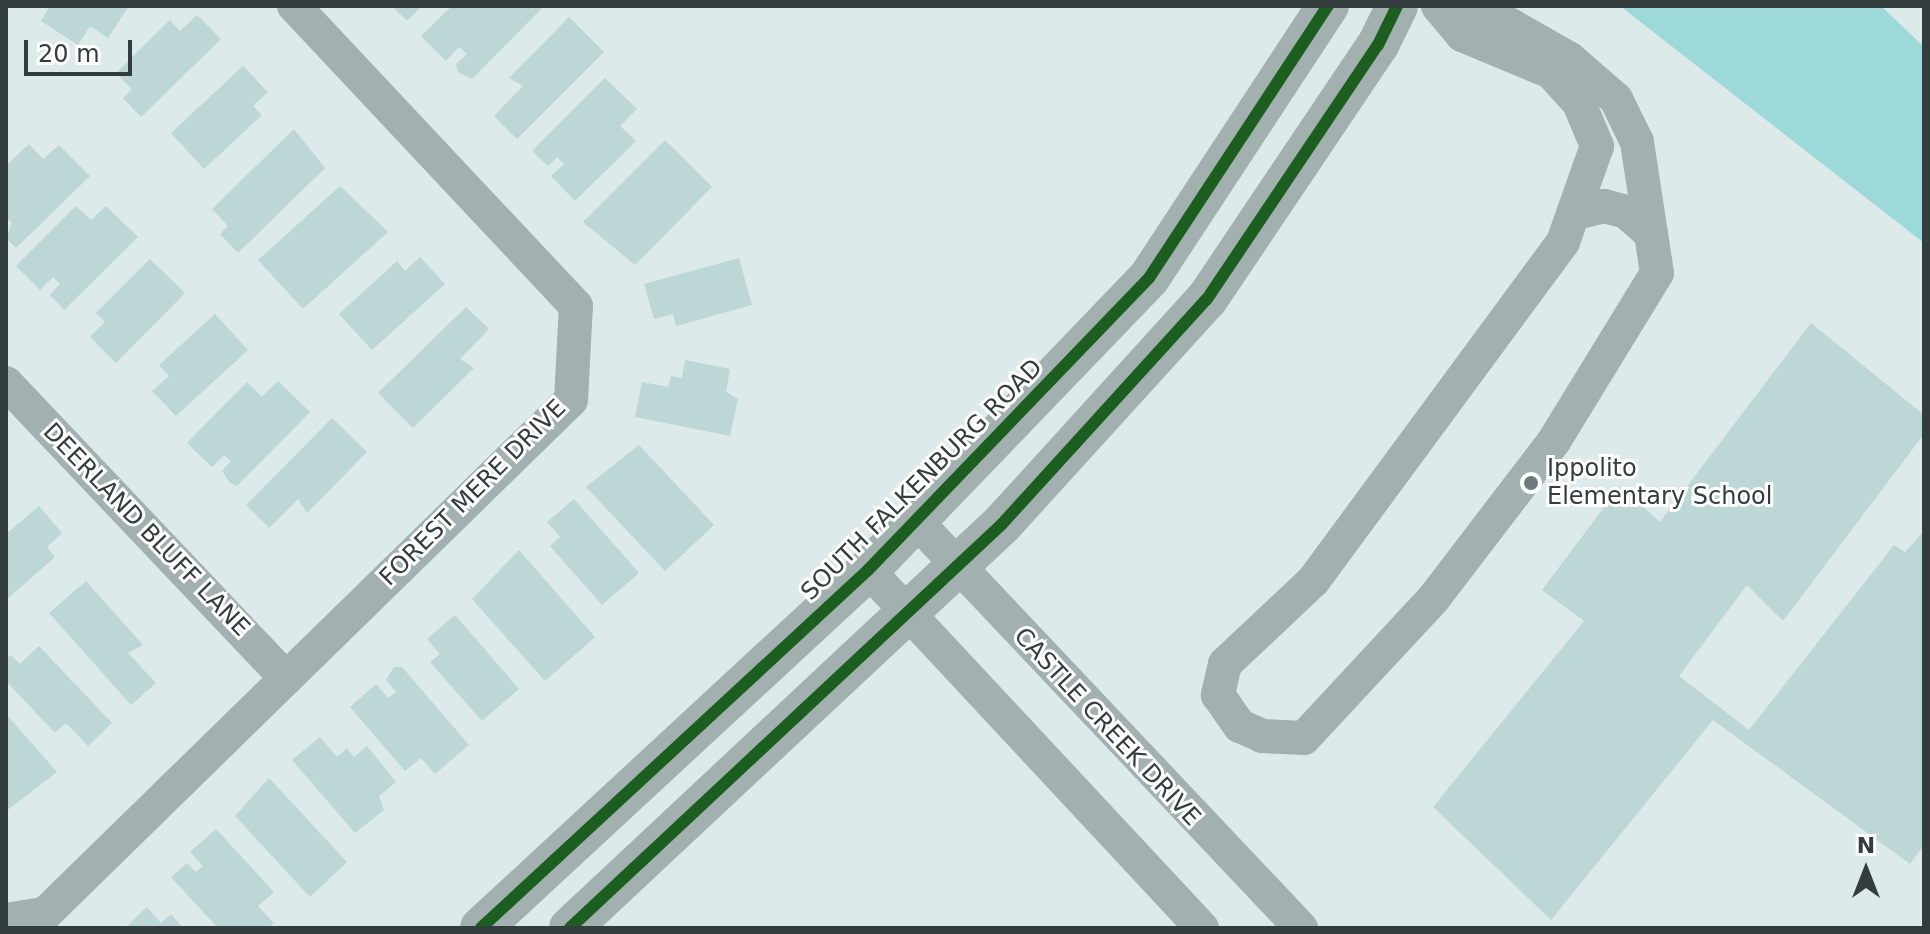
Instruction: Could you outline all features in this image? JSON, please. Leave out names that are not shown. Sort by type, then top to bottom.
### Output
[{"type":"street","name":"FOREST MERE DRIVE","points":[[6,920],[45,914],[571,400],[576,306],[294,6]]},
{"type":"street","name":"SOUTH FALKENBURG ROAD","points":[[481,928],[868,570],[1149,278],[1328,6]]},
{"type":"street","points":[[570,928],[958,566],[1207,299],[1378,45],[1397,6]]},
{"type":"street","points":[[1438,6],[1462,35],[1551,72],[1579,103],[1597,146],[1576,213],[1563,242],[1364,517],[1313,581],[1225,664],[1218,695],[1240,726],[1262,736],[1304,738],[1434,598],[1554,441],[1645,300],[1657,273],[1637,142],[1616,99],[1570,59],[1477,6]]},
{"type":"street","points":[[1576,213],[1604,206],[1626,212],[1651,234]]},
{"type":"street","name":"DEERLAND BLUFF LANE","points":[[6,383],[286,678]]},
{"type":"street","name":"CASTLE CREEK DRIVE","points":[[917,522],[1301,928]]},
{"type":"street","points":[[868,570],[1202,928]]},
{"type":"shaded area","points":[[1620,6],[1881,6],[1924,47],[1924,243]]},
{"type":"building","points":[[50,6],[129,6],[108,38],[90,26],[78,45],[41,21]]},
{"type":"building","points":[[392,6],[422,6],[407,21]]},
{"type":"building","points":[[452,6],[544,6],[472,79],[458,72],[456,64],[467,54],[459,47],[446,61],[421,36]]},
{"type":"building","points":[[197,15],[221,39],[141,117],[123,98],[132,89],[116,73],[170,20],[180,31]]},
{"type":"building","points":[[569,17],[604,52],[517,139],[494,116],[523,86],[509,78]]},
{"type":"building","points":[[243,66],[268,92],[253,106],[262,115],[204,169],[171,133]]},
{"type":"building","points":[[605,78],[637,109],[620,126],[636,141],[575,201],[551,176],[564,164],[557,157],[548,166],[532,151]]},
{"type":"building","points":[[294,129],[325,168],[238,253],[220,234],[228,226],[212,209]]},
{"type":"building","points":[[665,140],[712,187],[635,265],[583,222]]},
{"type":"building","points":[[29,144],[43,159],[59,145],[90,176],[16,248],[6,238],[12,223],[6,217],[6,166]]},
{"type":"building","points":[[340,186],[388,232],[303,309],[258,260]]},
{"type":"building","points":[[76,206],[91,220],[106,206],[138,237],[64,310],[50,295],[60,284],[53,277],[40,290],[16,266]]},
{"type":"building","points":[[420,257],[445,284],[372,350],[339,314],[397,261],[405,271]]},
{"type":"building","points":[[739,258],[752,305],[676,326],[673,314],[654,319],[644,284]]},
{"type":"building","points":[[150,259],[185,293],[116,363],[90,337],[105,322],[96,313]]},
{"type":"building","points":[[466,307],[489,329],[460,359],[474,368],[413,428],[378,393]]},
{"type":"building","points":[[215,314],[248,350],[176,416],[152,391],[169,376],[159,365]]},
{"type":"building","points":[[1811,323],[1924,415],[1924,434],[1783,621],[1747,585],[1679,676],[1749,730],[1894,545],[1905,552],[1924,531],[1924,845],[1910,864],[1713,720],[1551,920],[1433,807],[1584,621],[1542,590],[1620,486],[1660,522]]},
{"type":"building","points":[[685,360],[730,369],[726,392],[738,399],[730,436],[635,417],[642,382],[668,387],[671,376],[682,378]]},
{"type":"building","points":[[278,381],[310,412],[237,486],[230,483],[222,471],[231,461],[224,455],[212,467],[187,443],[247,382],[262,397]]},
{"type":"building","points":[[332,418],[367,452],[307,513],[298,499],[269,528],[246,505]]},
{"type":"building","points":[[639,445],[714,525],[665,571],[586,487]]},
{"type":"building","points":[[574,499],[639,573],[602,605],[550,546],[560,537],[547,522]]},
{"type":"building","points":[[39,506],[62,533],[47,547],[55,557],[6,600],[6,534]]},
{"type":"building","points":[[519,550],[595,637],[545,681],[472,599]]},
{"type":"building","points":[[86,581],[143,645],[128,653],[156,683],[131,705],[49,613]]},
{"type":"building","points":[[455,615],[519,689],[482,721],[430,662],[440,654],[427,639]]},
{"type":"building","points":[[39,646],[112,723],[88,746],[66,723],[55,733],[6,681],[6,659],[11,655],[20,664]]},
{"type":"building","points":[[394,667],[402,667],[469,745],[435,774],[421,758],[405,771],[350,707],[376,684],[388,698],[396,692],[386,680]]},
{"type":"building","points":[[6,714],[57,772],[6,811]]},
{"type":"building","points":[[320,737],[337,757],[347,748],[354,757],[367,746],[396,782],[379,796],[384,810],[355,833],[292,760]]},
{"type":"building","points":[[269,778],[347,862],[310,897],[235,816]]},
{"type":"building","points":[[216,829],[274,892],[258,906],[274,923],[268,928],[218,928],[171,877],[187,863],[196,872],[203,866],[190,852]]},
{"type":"building","points":[[147,907],[161,923],[171,914],[183,928],[125,928]]},
{"type":"cycle path","points":[[481,928],[868,570],[1149,278],[1328,6]]},
{"type":"cycle path","points":[[570,928],[1002,524],[1207,299],[1378,45],[1397,6]]},
{"type":"place","name":"Ippolito Elementary School","points":[[1531,483]]}]
